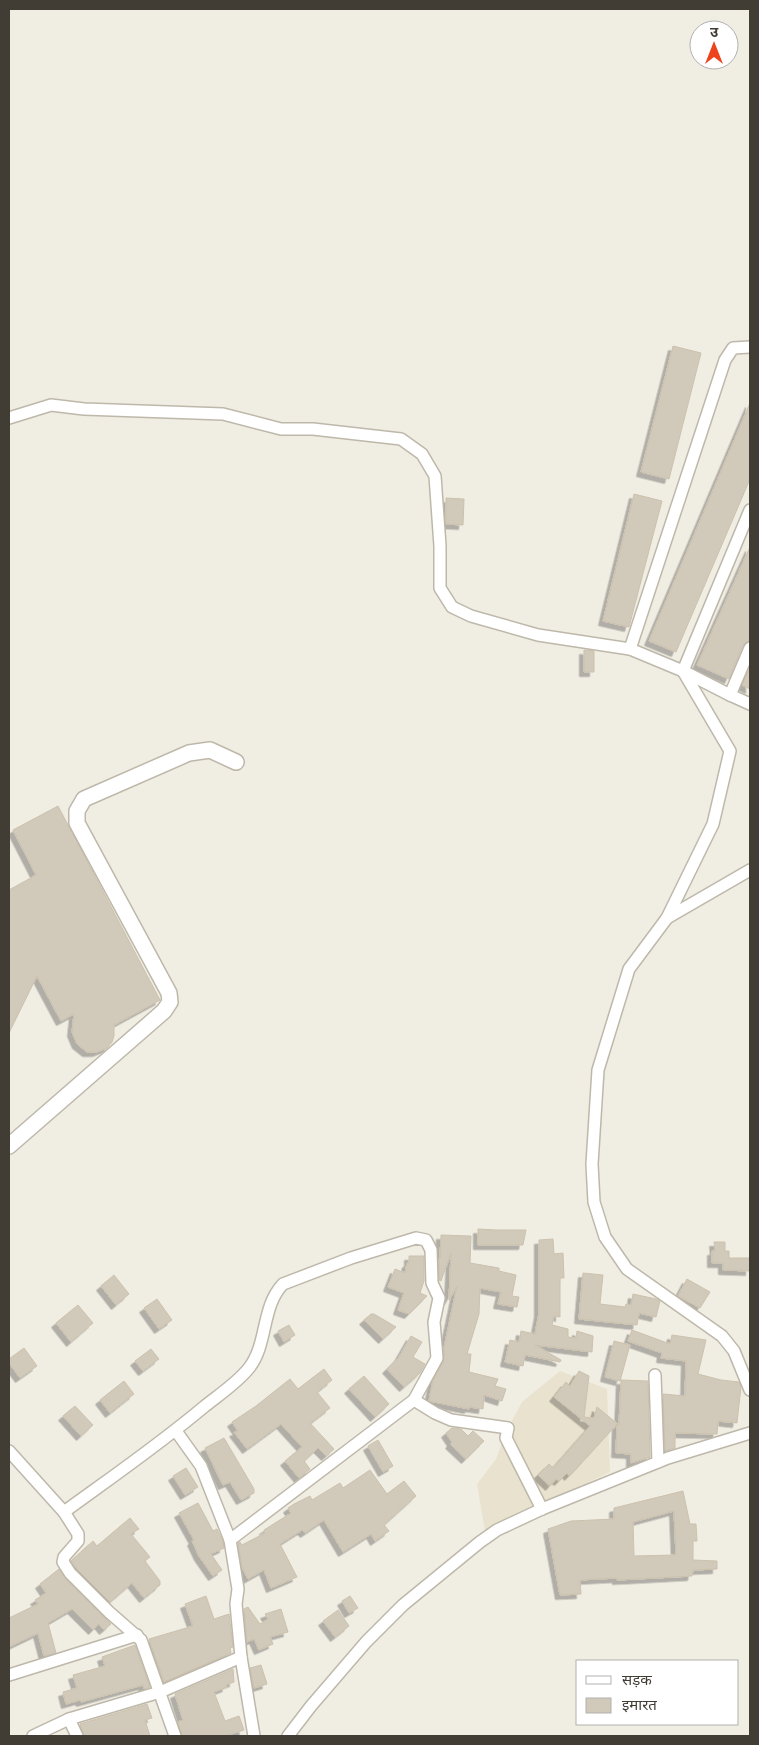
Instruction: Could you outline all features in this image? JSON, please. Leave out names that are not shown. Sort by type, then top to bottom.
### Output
[{"type":"street","points":[[630,649],[725,360],[733,348],[750,347]]},
{"type":"street","points":[[9,418],[51,405],[84,409],[223,414],[281,429],[313,429],[401,439],[422,454],[435,476],[440,546],[440,588],[452,607],[472,616],[538,635],[630,649],[683,671],[750,704]]},
{"type":"street","points":[[683,671],[750,510]]},
{"type":"street","points":[[730,695],[750,648]]},
{"type":"street","points":[[683,671],[730,751],[713,824],[667,918],[629,969],[598,1070],[592,1164],[594,1202],[605,1237],[628,1269],[722,1336],[734,1351],[750,1390]]},
{"type":"street","points":[[9,1146],[164,1011],[170,1002],[169,993],[78,823],[77,811],[84,799],[189,753],[210,750],[236,762]]},
{"type":"street","points":[[667,918],[750,870]]},
{"type":"street","points":[[64,1512],[176,1431],[249,1368],[257,1356],[276,1291],[283,1284],[352,1258],[416,1238],[426,1240],[431,1250],[432,1283],[439,1298],[434,1322],[437,1358],[414,1400],[230,1540]]},
{"type":"street","points":[[655,1375],[658,1462]]},
{"type":"street","points":[[414,1400],[435,1414],[451,1420],[508,1428],[506,1438],[542,1509]]},
{"type":"street","points":[[176,1431],[201,1466],[230,1540],[238,1588],[236,1604],[241,1657],[254,1736]]},
{"type":"street","points":[[288,1736],[366,1642],[403,1605],[497,1530],[542,1509],[658,1462],[750,1433]]},
{"type":"street","points":[[9,1451],[64,1512],[78,1534],[78,1540],[64,1557],[63,1562],[70,1572],[109,1612],[137,1635],[144,1645],[172,1735]]},
{"type":"street","points":[[9,1675],[137,1635]]},
{"type":"street","points":[[33,1736],[69,1719],[160,1692],[241,1657]]},
{"type":"street","points":[[69,1719],[78,1736]]},
{"type":"shaded area","points":[[560,1371],[607,1389],[610,1472],[485,1531],[477,1484],[496,1459],[508,1428],[522,1402]]},
{"type":"building","points":[[673,346],[701,353],[669,479],[641,472]]},
{"type":"building","points":[[750,403],[750,479],[676,652],[649,641]]},
{"type":"building","points":[[634,494],[662,501],[629,627],[603,621]]},
{"type":"building","points":[[446,498],[464,499],[463,525],[446,524]]},
{"type":"building","points":[[750,547],[750,641],[743,645],[729,679],[697,665]]},
{"type":"building","points":[[584,650],[594,651],[594,672],[584,672]]},
{"type":"building","points":[[750,667],[750,689],[742,685]]},
{"type":"building","points":[[58,806],[160,1000],[114,1025],[112,1042],[107,1048],[97,1052],[87,1052],[77,1044],[72,1032],[74,1014],[61,1021],[37,976],[9,1033],[9,890],[36,875],[13,830]]},
{"type":"building","points":[[478,1229],[526,1230],[523,1245],[478,1245]]},
{"type":"building","points":[[441,1235],[471,1236],[470,1263],[499,1268],[499,1271],[516,1275],[512,1296],[519,1297],[517,1307],[498,1304],[501,1292],[480,1288],[479,1314],[467,1354],[471,1354],[469,1372],[498,1379],[495,1386],[506,1389],[502,1401],[484,1395],[483,1409],[469,1407],[469,1409],[429,1401],[433,1380],[444,1361],[444,1348],[457,1286],[449,1300],[451,1253],[441,1281],[439,1280],[439,1258]]},
{"type":"building","points":[[553,1239],[554,1254],[563,1253],[564,1278],[560,1278],[560,1317],[554,1316],[552,1325],[568,1329],[568,1337],[576,1338],[577,1331],[593,1336],[592,1352],[535,1345],[561,1360],[560,1362],[525,1355],[523,1366],[505,1362],[510,1340],[519,1342],[521,1331],[535,1334],[539,1313],[539,1240]]},
{"type":"building","points":[[714,1242],[725,1242],[725,1251],[729,1251],[729,1258],[750,1258],[750,1271],[723,1270],[723,1263],[712,1263],[712,1251],[715,1251]]},
{"type":"building","points":[[409,1256],[424,1256],[424,1281],[420,1293],[427,1296],[409,1314],[398,1310],[404,1293],[388,1287],[395,1269],[405,1273],[407,1263],[409,1263]]},
{"type":"building","points":[[583,1273],[603,1275],[600,1304],[625,1307],[626,1304],[631,1305],[633,1294],[656,1299],[660,1301],[656,1317],[639,1313],[637,1325],[579,1319]]},
{"type":"building","points":[[114,1275],[129,1294],[116,1305],[101,1286]]},
{"type":"building","points":[[687,1279],[710,1292],[700,1308],[678,1296]]},
{"type":"building","points":[[157,1299],[172,1320],[159,1329],[144,1308]]},
{"type":"building","points":[[78,1305],[93,1323],[71,1342],[56,1323]]},
{"type":"building","points":[[371,1314],[396,1327],[383,1339],[364,1320]]},
{"type":"building","points":[[289,1325],[295,1335],[284,1342],[278,1331]]},
{"type":"building","points":[[632,1330],[670,1344],[672,1335],[706,1340],[698,1374],[739,1382],[741,1387],[737,1423],[718,1421],[717,1434],[675,1433],[675,1448],[665,1451],[663,1394],[685,1396],[686,1361],[661,1358],[662,1353],[628,1341]]},
{"type":"building","points":[[411,1336],[422,1342],[413,1357],[425,1364],[420,1373],[404,1387],[387,1369],[399,1357]]},
{"type":"building","points":[[614,1341],[630,1345],[620,1381],[605,1377]]},
{"type":"building","points":[[24,1348],[37,1366],[20,1378],[9,1363],[9,1359]]},
{"type":"building","points":[[151,1349],[159,1359],[143,1371],[135,1361]]},
{"type":"building","points":[[324,1369],[332,1380],[317,1392],[330,1408],[310,1423],[334,1449],[326,1456],[318,1448],[304,1461],[310,1469],[299,1478],[285,1461],[302,1447],[281,1424],[247,1449],[234,1432],[238,1431],[232,1422],[290,1379],[298,1389]]},
{"type":"building","points":[[579,1371],[589,1376],[584,1417],[594,1418],[597,1407],[619,1425],[621,1380],[648,1381],[650,1457],[631,1463],[631,1454],[616,1453],[617,1424],[569,1476],[567,1473],[559,1481],[556,1479],[550,1486],[538,1475],[549,1464],[553,1468],[590,1426],[554,1397],[566,1382],[570,1386]]},
{"type":"building","points":[[364,1376],[389,1404],[375,1417],[349,1389]]},
{"type":"building","points":[[124,1381],[134,1394],[110,1413],[100,1400]]},
{"type":"building","points":[[75,1406],[93,1425],[81,1436],[63,1416]]},
{"type":"building","points":[[452,1428],[461,1429],[468,1436],[473,1431],[484,1441],[466,1459],[450,1444],[452,1442],[446,1433]]},
{"type":"building","points":[[224,1438],[254,1489],[254,1493],[241,1500],[230,1482],[223,1485],[205,1448]]},
{"type":"building","points":[[378,1440],[393,1466],[383,1472],[368,1446]]},
{"type":"building","points":[[186,1468],[198,1487],[185,1495],[173,1476]]},
{"type":"building","points":[[370,1470],[387,1494],[404,1481],[416,1496],[384,1525],[389,1531],[375,1541],[371,1534],[343,1552],[324,1520],[305,1533],[302,1530],[280,1544],[297,1577],[271,1588],[264,1570],[248,1579],[242,1567],[238,1543],[240,1542],[242,1545],[265,1533],[264,1530],[291,1513],[288,1508],[294,1504],[310,1496],[312,1500],[340,1483],[343,1488]]},
{"type":"building","points":[[683,1491],[690,1524],[696,1524],[697,1541],[693,1541],[693,1560],[717,1561],[717,1569],[693,1570],[692,1576],[580,1580],[581,1594],[560,1595],[548,1529],[571,1521],[614,1519],[614,1508]],"holes":[[[674,1511],[676,1555],[634,1556],[633,1522]]]},
{"type":"building","points":[[198,1503],[213,1531],[217,1529],[223,1542],[224,1548],[211,1554],[222,1570],[213,1576],[199,1556],[192,1541],[194,1540],[179,1513]]},
{"type":"building","points":[[130,1518],[139,1529],[131,1534],[150,1557],[145,1561],[160,1581],[160,1585],[144,1598],[132,1583],[110,1602],[71,1561],[93,1541],[97,1546]]},
{"type":"building","points":[[59,1569],[65,1578],[111,1624],[104,1630],[99,1624],[93,1630],[72,1609],[48,1623],[56,1653],[44,1656],[38,1633],[9,1647],[9,1618],[38,1604],[35,1600],[46,1593],[40,1584]]},
{"type":"building","points":[[206,1596],[214,1619],[229,1614],[233,1647],[230,1648],[231,1653],[164,1682],[149,1639],[193,1626],[185,1604]]},
{"type":"building","points":[[350,1596],[358,1608],[349,1613],[342,1601]]},
{"type":"building","points":[[248,1607],[260,1624],[268,1619],[265,1614],[281,1609],[288,1632],[270,1637],[273,1644],[259,1650],[254,1639],[247,1642],[244,1609]]},
{"type":"building","points":[[338,1610],[349,1626],[335,1637],[323,1621]]},
{"type":"building","points":[[135,1645],[150,1687],[144,1689],[143,1685],[81,1702],[80,1700],[66,1704],[63,1692],[77,1688],[73,1675],[105,1666],[102,1657]]},
{"type":"building","points":[[261,1665],[267,1684],[254,1688],[250,1668]]},
{"type":"building","points":[[233,1669],[234,1682],[214,1692],[225,1721],[239,1716],[244,1730],[225,1736],[182,1736],[178,1722],[183,1720],[175,1694]]},
{"type":"building","points":[[147,1704],[152,1718],[145,1720],[150,1736],[84,1736],[80,1724]]}]
